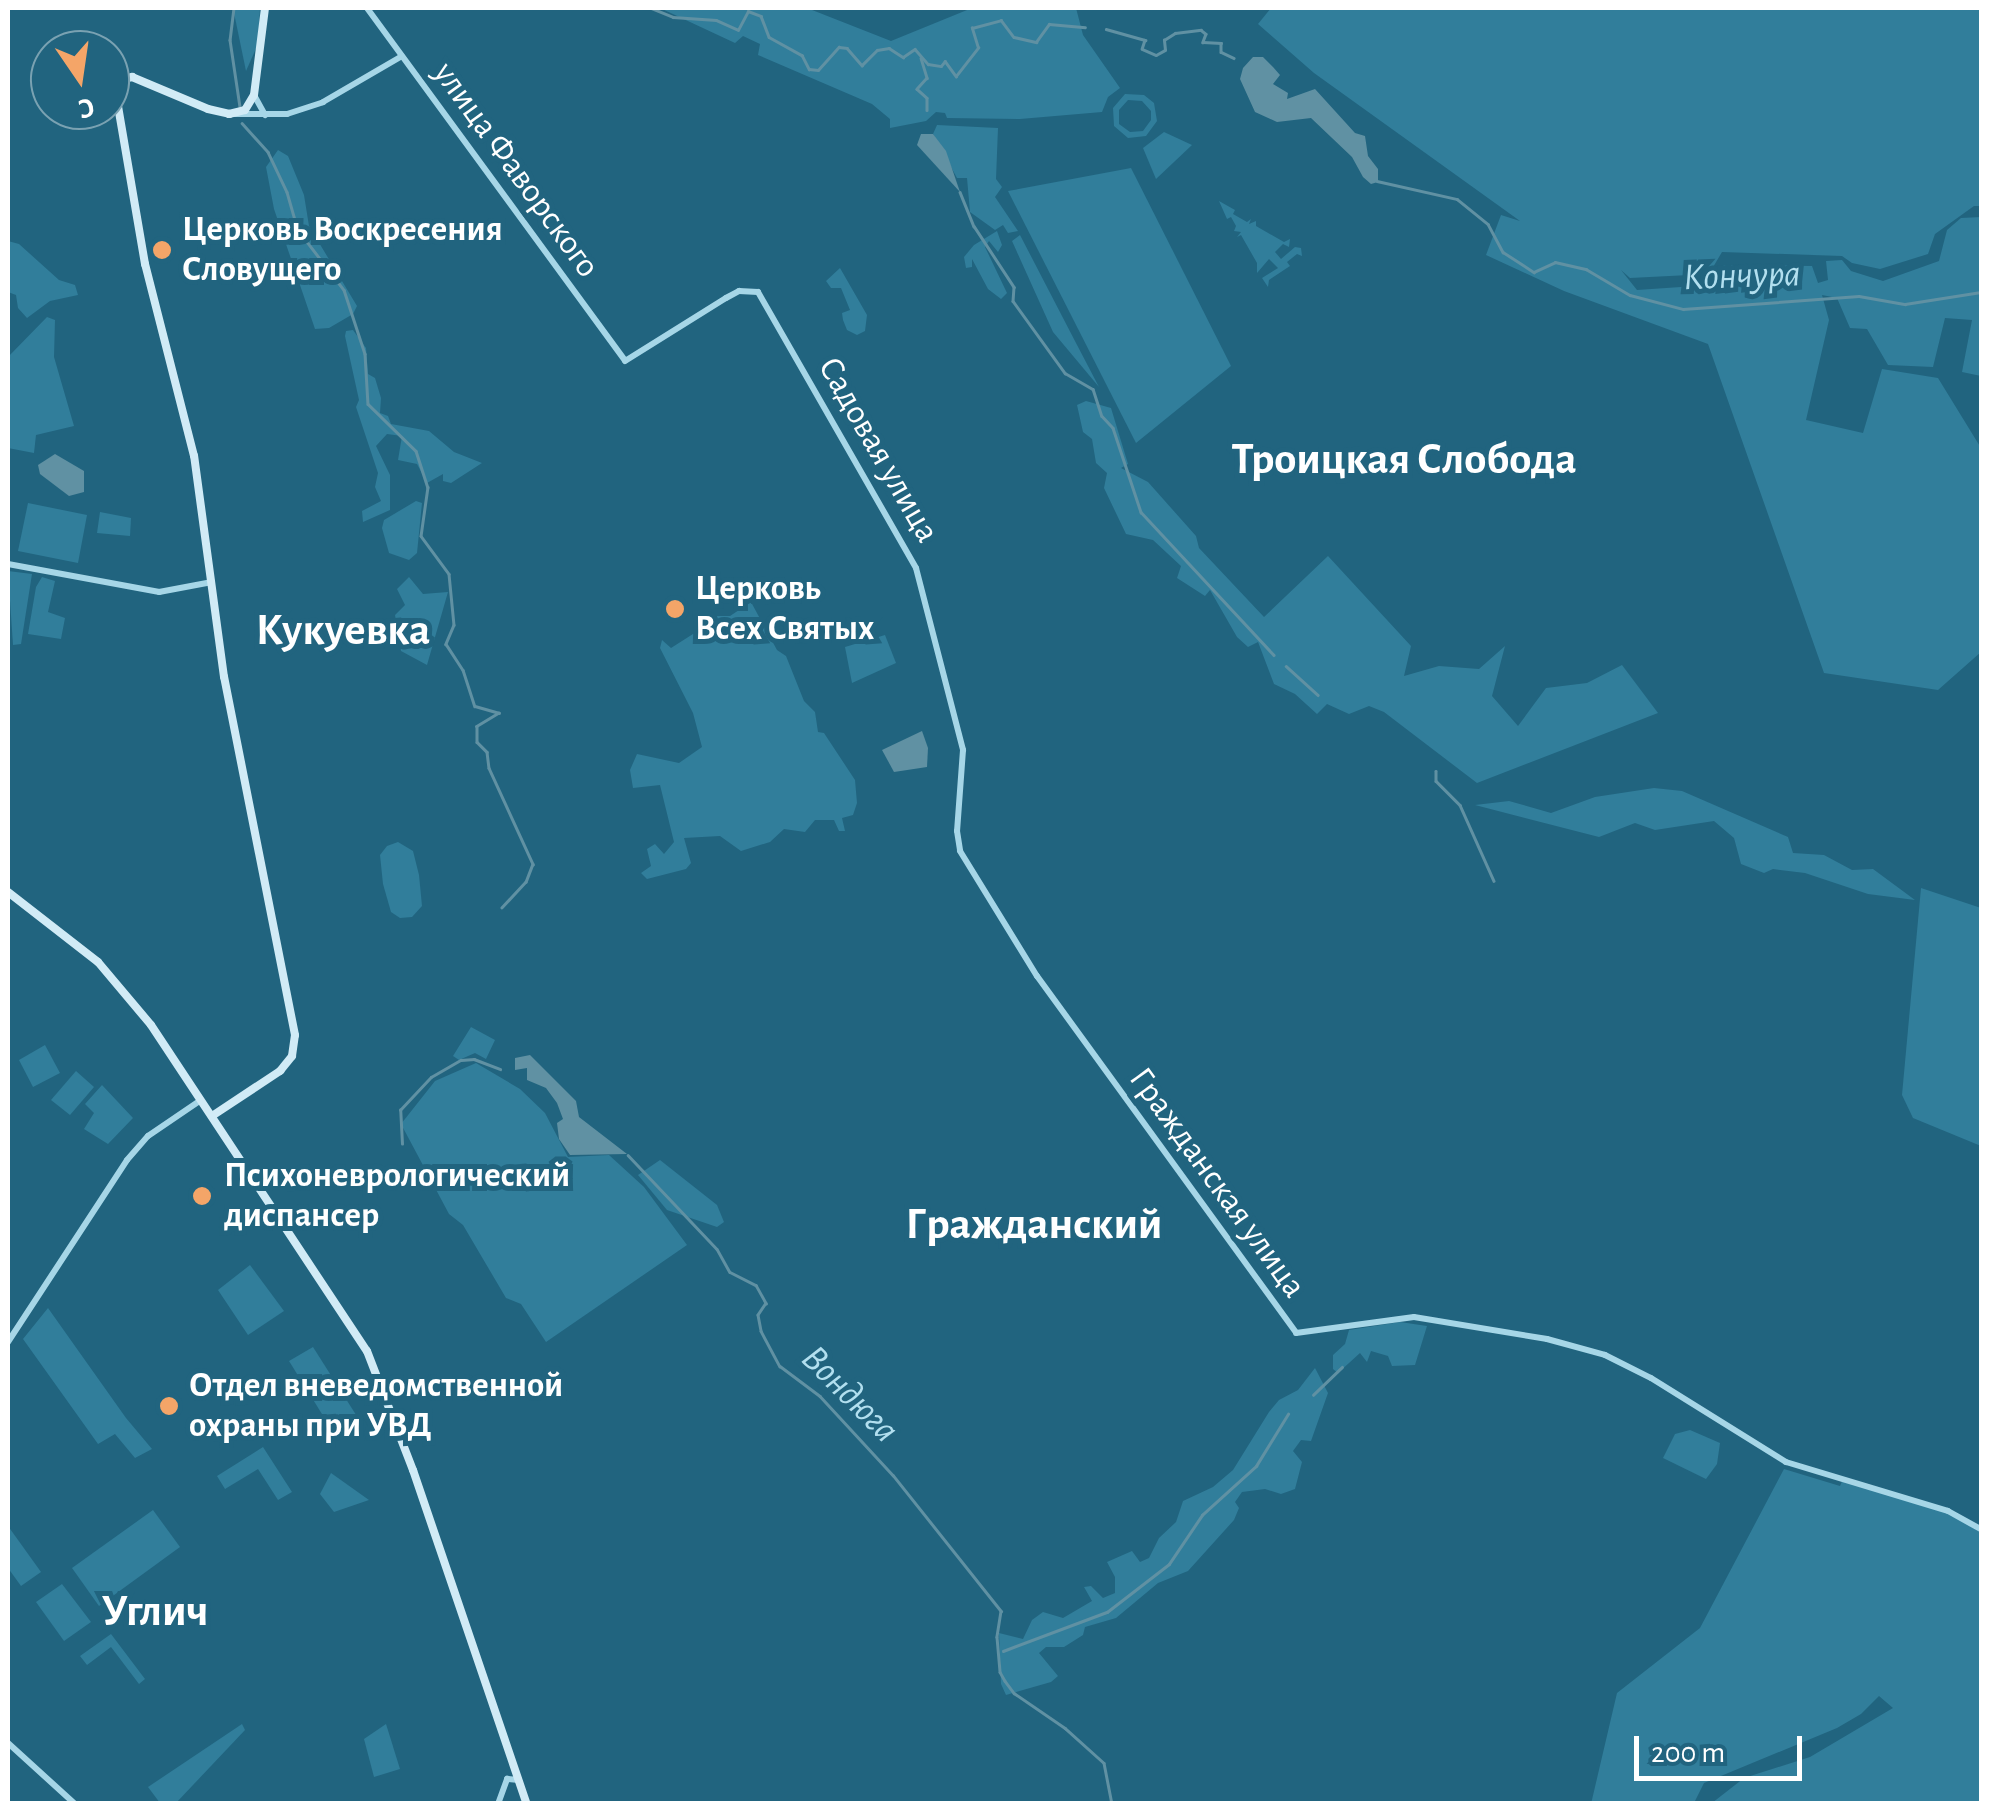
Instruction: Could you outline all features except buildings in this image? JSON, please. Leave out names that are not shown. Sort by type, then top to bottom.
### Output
[{"type":"main road","points":[[212,1116],[276,1076],[292,1056],[295,1035],[224,677],[188,425],[145,264],[116,96],[118,80],[132,78],[208,109],[229,114],[245,110],[254,95],[265,8]]},
{"type":"main road","points":[[8,892],[110,975],[151,1024],[366,1351],[413,1470],[527,1804]]},
{"type":"street","name":"улица Фаворского","points":[[367,8],[625,361],[726,298]]},
{"type":"street","points":[[229,114],[266,116],[323,102],[402,56]]},
{"type":"street","points":[[254,95],[266,116]]},
{"type":"street","name":"Садовая улица","points":[[726,298],[739,291],[758,292],[910,553],[962,750],[957,831],[960,851]]},
{"type":"street","points":[[8,564],[159,592],[212,582]]},
{"type":"street","name":"Гражданская улица","points":[[960,851],[1037,976],[1296,1333],[1414,1317],[1547,1338],[1606,1355],[1651,1378],[1786,1462],[1948,1511],[1982,1530]]},
{"type":"street","points":[[8,1342],[127,1160],[148,1136],[201,1100]]},
{"type":"street","points":[[8,1743],[75,1804]]},
{"type":"street","points":[[498,1804],[514,1766]]},
{"type":"street","points":[[506,1779],[519,1780]]},
{"type":"shaded area","points":[[233,8],[260,8],[258,44],[246,71]]},
{"type":"shaded area","points":[[660,8],[807,8],[891,41],[972,8],[1076,8],[1083,35],[1120,88],[1108,97],[1102,112],[1020,119],[947,118],[945,113],[936,112],[926,121],[890,128],[890,119],[872,104],[758,55],[760,44],[743,36],[735,43]]},
{"type":"shaded area","points":[[1271,8],[1981,8],[1981,206],[1974,206],[1935,234],[1928,254],[1880,269],[1852,263],[1842,256],[1722,252],[1709,274],[1630,278],[1621,270],[1637,290],[1710,285],[1724,265],[1812,266],[1818,283],[1828,280],[1826,261],[1842,260],[1851,271],[1883,281],[1939,261],[1947,230],[1961,218],[1981,217],[1981,376],[1962,372],[1972,320],[1945,318],[1933,367],[1888,365],[1867,329],[1850,328],[1837,298],[1822,295],[1829,320],[1806,420],[1863,433],[1882,369],[1938,378],[1981,448],[1981,652],[1938,690],[1824,673],[1708,344],[1564,291],[1486,255],[1501,215],[1520,221],[1314,73],[1258,24]]},
{"type":"shaded area","points":[[1253,57],[1263,57],[1280,75],[1273,84],[1288,93],[1287,99],[1315,89],[1355,133],[1365,136],[1368,156],[1378,169],[1378,182],[1371,184],[1363,177],[1352,157],[1311,118],[1277,122],[1255,112],[1240,79],[1243,68]]},
{"type":"shaded area","points":[[1125,94],[1144,95],[1154,103],[1157,121],[1146,136],[1128,138],[1114,126],[1113,108]],"holes":[[[1128,100],[1142,101],[1151,111],[1151,120],[1143,131],[1130,132],[1119,124],[1119,110]]]},
{"type":"shaded area","points":[[937,125],[998,128],[996,179],[1002,187],[995,197],[1018,231],[1008,233],[1003,225],[995,230],[970,212],[967,178],[957,178],[933,134]]},
{"type":"shaded area","points":[[1164,132],[1192,145],[1156,179],[1143,148]]},
{"type":"shaded area","points":[[921,134],[933,134],[946,151],[960,192],[917,145]]},
{"type":"shaded area","points":[[278,150],[288,156],[304,195],[309,226],[357,306],[353,314],[329,328],[315,329],[274,209],[266,167]]},
{"type":"shaded area","points":[[1131,168],[1231,366],[1136,443],[1008,191]]},
{"type":"shaded area","points":[[1219,201],[1247,222],[1251,219],[1249,224],[1256,221],[1256,226],[1284,242],[1290,239],[1289,247],[1283,244],[1275,252],[1281,259],[1295,247],[1301,248],[1302,256],[1297,254],[1287,262],[1290,266],[1269,280],[1268,287],[1262,278],[1278,268],[1269,259],[1257,273],[1257,263],[1241,235],[1237,237],[1241,232],[1234,231],[1236,226],[1231,217],[1227,219]]},
{"type":"shaded area","points":[[997,231],[1002,245],[998,252],[989,241],[985,247],[1007,293],[1001,299],[988,289],[972,259],[972,267],[966,268],[964,257],[974,245]]},
{"type":"shaded area","points":[[1020,235],[1099,387],[1053,332],[1012,241]]},
{"type":"shaded area","points":[[8,241],[19,244],[59,280],[75,285],[78,295],[50,301],[27,318],[18,308],[16,295],[8,292]]},
{"type":"shaded area","points":[[840,268],[867,315],[865,331],[857,335],[847,330],[843,320],[842,313],[850,310],[841,288],[831,288],[826,281]]},
{"type":"shaded area","points":[[47,317],[55,320],[54,357],[74,426],[36,435],[34,453],[8,448],[8,357]]},
{"type":"shaded area","points":[[353,330],[366,348],[368,374],[375,378],[381,398],[380,413],[388,416],[391,424],[429,431],[454,452],[482,463],[451,483],[443,481],[443,474],[427,483],[417,464],[398,460],[402,436],[387,434],[376,446],[390,475],[390,510],[363,522],[362,511],[381,501],[375,487],[378,473],[356,407],[359,400],[345,336],[346,331]]},
{"type":"shaded area","points":[[1086,401],[1111,408],[1128,464],[1121,468],[1148,482],[1196,536],[1199,548],[1264,617],[1328,556],[1411,646],[1404,676],[1439,666],[1479,669],[1505,646],[1492,696],[1518,726],[1546,688],[1587,683],[1622,665],[1658,713],[1477,783],[1384,712],[1369,706],[1349,714],[1327,704],[1317,714],[1295,694],[1274,684],[1258,642],[1248,647],[1237,637],[1210,590],[1205,596],[1177,578],[1181,566],[1153,540],[1126,534],[1104,488],[1107,473],[1096,463],[1092,439],[1083,432],[1077,405]]},
{"type":"shaded area","points":[[55,454],[84,471],[84,492],[69,496],[40,474],[38,465]]},
{"type":"shaded area","points":[[416,501],[422,503],[417,553],[409,560],[389,553],[382,528],[384,520]]},
{"type":"shaded area","points":[[28,503],[87,515],[78,563],[18,551]]},
{"type":"shaded area","points":[[100,512],[131,518],[130,536],[97,533]]},
{"type":"shaded area","points":[[8,571],[32,574],[21,644],[13,645]]},
{"type":"shaded area","points":[[42,577],[55,581],[48,612],[65,618],[61,639],[28,634],[36,587]]},
{"type":"shaded area","points":[[409,577],[423,594],[448,592],[427,665],[401,651],[395,615],[405,605],[397,589]]},
{"type":"shaded area","points":[[751,602],[777,650],[786,656],[804,701],[815,712],[818,732],[824,733],[855,780],[857,803],[853,815],[842,818],[845,831],[839,831],[834,820],[815,820],[805,832],[784,829],[770,842],[741,851],[720,836],[684,838],[691,863],[686,869],[647,879],[641,873],[651,866],[647,849],[655,844],[664,854],[674,842],[660,785],[633,788],[630,770],[637,754],[679,763],[702,747],[693,713],[660,648],[662,640],[671,648],[693,634],[706,632],[717,616],[730,616]]},
{"type":"shaded area","points":[[885,635],[896,663],[852,683],[845,647]]},
{"type":"shaded area","points":[[922,731],[928,748],[927,767],[894,772],[882,750]]},
{"type":"shaded area","points":[[1654,788],[1682,791],[1788,837],[1793,853],[1824,855],[1852,870],[1873,869],[1915,900],[1868,894],[1805,873],[1773,869],[1764,873],[1741,864],[1734,838],[1714,821],[1655,830],[1635,823],[1599,837],[1475,805],[1509,801],[1551,813],[1595,797]]},
{"type":"shaded area","points":[[398,842],[413,851],[419,875],[422,906],[412,917],[400,918],[391,912],[383,884],[380,855],[387,846]]},
{"type":"shaded area","points":[[1921,888],[1981,908],[1981,1146],[1913,1118],[1902,1095]]},
{"type":"shaded area","points":[[471,1027],[495,1040],[486,1059],[475,1053],[459,1060],[453,1056]]},
{"type":"shaded area","points":[[45,1045],[60,1073],[33,1087],[19,1060]]},
{"type":"shaded area","points":[[530,1055],[576,1101],[579,1117],[627,1154],[570,1155],[559,1139],[557,1123],[563,1119],[557,1103],[546,1088],[527,1080],[527,1068],[515,1070],[515,1058]]},
{"type":"shaded area","points":[[476,1063],[520,1089],[545,1113],[568,1157],[609,1155],[644,1187],[687,1245],[546,1342],[521,1304],[506,1298],[463,1225],[449,1214],[401,1124],[435,1081]]},
{"type":"shaded area","points":[[76,1071],[94,1087],[70,1115],[51,1100]]},
{"type":"shaded area","points":[[102,1085],[133,1118],[108,1144],[84,1129],[94,1113],[85,1104]]},
{"type":"shaded area","points":[[660,1160],[717,1205],[724,1222],[717,1227],[667,1210],[638,1175]]},
{"type":"shaded area","points":[[250,1265],[284,1311],[248,1335],[218,1290]]},
{"type":"shaded area","points":[[48,1308],[152,1449],[135,1458],[115,1434],[98,1444],[23,1339]]},
{"type":"shaded area","points":[[1400,1322],[1427,1326],[1415,1365],[1392,1366],[1388,1356],[1371,1351],[1367,1362],[1360,1353],[1338,1373],[1333,1369],[1333,1355],[1345,1344],[1349,1330]]},
{"type":"shaded area","points":[[313,1347],[358,1418],[335,1435],[289,1361]]},
{"type":"shaded area","points":[[1315,1368],[1328,1393],[1311,1441],[1301,1440],[1293,1451],[1302,1462],[1295,1489],[1281,1494],[1265,1489],[1242,1492],[1235,1502],[1239,1508],[1234,1520],[1188,1571],[1158,1583],[1116,1618],[1085,1627],[1083,1635],[1064,1647],[1046,1647],[1039,1653],[1058,1676],[1051,1682],[1006,1695],[1001,1684],[999,1633],[1023,1639],[1032,1620],[1043,1612],[1063,1618],[1092,1601],[1084,1587],[1091,1586],[1103,1598],[1115,1593],[1115,1577],[1107,1562],[1132,1551],[1140,1562],[1149,1558],[1159,1538],[1176,1522],[1183,1501],[1213,1487],[1233,1470],[1269,1412],[1279,1400],[1298,1390]]},
{"type":"shaded area","points":[[1690,1430],[1720,1443],[1717,1464],[1706,1479],[1663,1458],[1675,1434]]},
{"type":"shaded area","points":[[263,1447],[292,1492],[278,1500],[258,1469],[225,1489],[217,1476]]},
{"type":"shaded area","points":[[1784,1469],[1840,1486],[1843,1479],[1948,1511],[1981,1533],[1981,1803],[1712,1803],[1744,1778],[1810,1757],[1893,1708],[1879,1696],[1861,1714],[1837,1728],[1704,1783],[1694,1803],[1591,1804],[1617,1693],[1700,1628]]},
{"type":"shaded area","points":[[331,1473],[369,1500],[334,1512],[320,1494]]},
{"type":"shaded area","points":[[153,1510],[180,1547],[99,1606],[72,1568]]},
{"type":"shaded area","points":[[8,1526],[41,1572],[21,1586],[8,1568]]},
{"type":"shaded area","points":[[62,1584],[91,1622],[64,1641],[36,1602]]},
{"type":"shaded area","points":[[111,1634],[145,1679],[139,1684],[111,1647],[87,1665],[80,1656]]},
{"type":"shaded area","points":[[242,1724],[245,1730],[176,1803],[160,1803],[148,1787]]},
{"type":"shaded area","points":[[386,1724],[400,1769],[374,1777],[364,1739]]},
{"type":"waterway","name":"Вондюга","points":[[234,8],[230,40],[240,107]]},
{"type":"waterway","name":"Кончура","points":[[651,8],[673,17],[716,20],[738,30],[748,11],[761,16],[769,37],[802,55],[809,69],[818,70],[839,47],[847,48],[862,65],[877,50],[889,48],[903,57],[915,49],[928,64],[941,66],[945,61],[956,76],[978,48],[972,28],[1001,20],[1014,37],[1036,42],[1049,24],[1085,27]]},
{"type":"waterway","name":"Кончура","points":[[1106,29],[1145,40],[1142,49],[1156,55],[1165,50],[1164,40],[1175,33],[1201,30],[1206,34],[1203,42],[1221,43],[1221,52],[1234,58]]},
{"type":"waterway","points":[[921,58],[927,78],[917,89],[927,98],[927,110]]},
{"type":"waterway","name":"Вондюга","points":[[242,123],[268,152],[287,192],[298,230],[344,290],[365,354],[368,404],[416,451],[428,487],[421,536],[449,574],[454,625],[446,644],[463,670],[475,706],[499,713],[477,726],[477,742],[487,752],[489,768],[533,864],[526,882],[502,908]]},
{"type":"waterway","name":"Кончура","points":[[1377,181],[1457,199],[1488,224],[1503,252],[1534,272],[1555,262],[1586,269],[1630,295],[1683,309],[1859,296],[1905,304],[1982,292]]},
{"type":"waterway","points":[[960,192],[974,226],[1014,287],[1013,301],[1065,373],[1093,389],[1102,416],[1113,428],[1141,512],[1274,655]]},
{"type":"waterway","points":[[1286,666],[1318,695]]},
{"type":"waterway","points":[[1436,771],[1436,781],[1460,805],[1494,881]]},
{"type":"waterway","points":[[402,1144],[400,1110],[431,1077],[461,1060],[474,1059],[500,1069]]},
{"type":"waterway","name":"Вондюга","points":[[628,1155],[717,1249],[730,1272],[756,1285],[766,1303],[758,1315],[761,1331],[780,1366],[820,1396],[893,1475],[1001,1611],[997,1637],[1000,1672],[1005,1681],[1014,1693],[1065,1728],[1104,1763],[1112,1804]]},
{"type":"waterway","points":[[1313,1395],[1342,1367]]},
{"type":"waterway","points":[[1003,1651],[1107,1612],[1169,1564],[1202,1515],[1256,1466],[1288,1414]]},
{"type":"place","name":"Церковь Воскресения Словущего","points":[[162,250]]},
{"type":"place","name":"Церковь Всех Святых","points":[[675,609]]},
{"type":"place","name":"Психоневрологический диспансер","points":[[202,1196]]},
{"type":"place","name":"Отдел вневедомственной охраны при УВД","points":[[169,1406]]},
{"type":"district","name":"Троицкая Слобода","points":[[1404,460]]},
{"type":"district","name":"Кукуевка","points":[[343,631]]},
{"type":"district","name":"Гражданский","points":[[1034,1225]]},
{"type":"district","name":"Углич","points":[[155,1612]]}]
